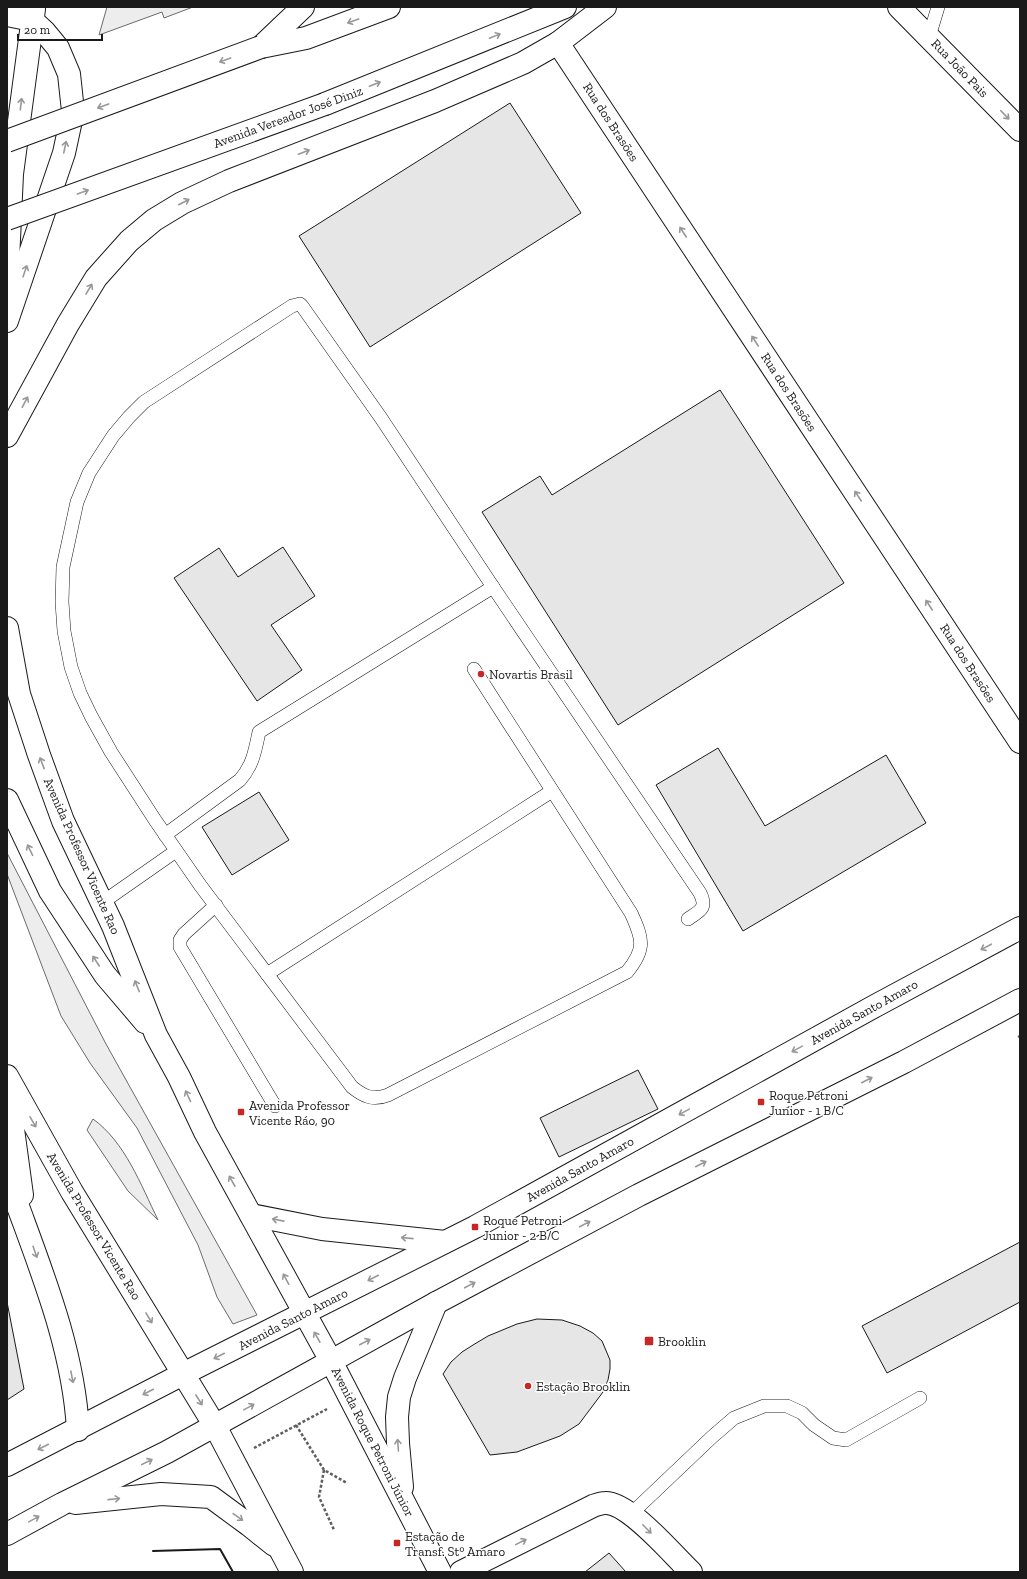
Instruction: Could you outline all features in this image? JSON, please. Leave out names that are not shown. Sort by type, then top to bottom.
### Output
[{"type":"main road","points":[[261,47],[303,7]]},
{"type":"main road","points":[[7,141],[261,47],[306,38],[389,7]]},
{"type":"main road","name":"Avenida Vereador José Diniz","points":[[7,219],[325,104],[566,7]]},
{"type":"main road","points":[[7,436],[68,324],[96,278],[129,241],[154,220],[182,203],[229,181],[436,101],[523,63],[558,42],[605,7]]},
{"type":"main road","name":"Rua João Pais","points":[[899,7],[1020,130]]},
{"type":"main road","points":[[7,15],[33,14]]},
{"type":"main road","points":[[7,282],[12,174],[33,14]]},
{"type":"main road","points":[[7,321],[64,153],[73,111],[69,74],[58,48],[44,31],[33,14]]},
{"type":"main road","name":"Rua dos Brasões","points":[[558,42],[1020,742]]},
{"type":"main road","name":"Avenida Professor Vicente Rao","points":[[7,628],[19,694],[63,821],[103,902],[156,1035],[179,1077],[204,1132],[304,1313]]},
{"type":"main road","name":"Avenida Professor Vicente Rao","points":[[7,800],[50,891],[106,975],[156,1035]]},
{"type":"main road","name":"Avenida Santo Amaro","points":[[7,1465],[78,1430],[183,1374],[445,1242],[1020,928]]},
{"type":"main road","points":[[7,1534],[62,1504],[167,1452],[436,1303],[639,1195],[904,1062],[1020,1000]]},
{"type":"main road","name":"Avenida Professor Vicente Rao","points":[[7,1076],[72,1192],[183,1374]]},
{"type":"main road","points":[[7,1084],[26,1226]]},
{"type":"main road","points":[[7,1176],[26,1226],[68,1355],[76,1400],[78,1430]]},
{"type":"main road","points":[[251,1215],[322,1229],[445,1242]]},
{"type":"main road","points":[[403,1498],[397,1418],[399,1396],[404,1378],[436,1303]]},
{"type":"main road","name":"Avenida Roque Petroni Júnior","points":[[304,1313],[350,1397],[440,1572]]},
{"type":"main road","points":[[183,1374],[215,1426],[292,1572]]},
{"type":"main road","points":[[62,1504],[161,1494],[211,1497],[282,1552]]},
{"type":"main road","points":[[461,1572],[593,1506],[605,1503],[619,1506],[636,1517],[691,1572]]},
{"type":"lane","points":[[929,38],[938,7]]},
{"type":"lane","points":[[474,669],[631,913],[640,932],[641,943],[637,960],[627,972],[380,1098],[372,1098],[361,1094],[352,1087],[176,851],[110,752],[80,694],[64,632],[62,602],[65,557],[77,502],[89,473],[114,436],[129,417],[144,402],[292,306],[300,304],[381,418],[493,588],[700,893],[704,901],[703,906],[700,911],[688,920]]},
{"type":"lane","points":[[165,835],[240,780],[252,761],[259,732],[493,588]]},
{"type":"lane","points":[[267,974],[552,791]]},
{"type":"lane","points":[[103,902],[176,851]]},
{"type":"lane","points":[[216,905],[184,934],[180,940],[180,947],[275,1106]]},
{"type":"lane","points":[[631,1514],[734,1418],[764,1406],[786,1406],[802,1413],[814,1425],[833,1438],[846,1440],[920,1398]]},
{"type":"path","points":[[232,1459],[350,1397]]},
{"type":"path","points":[[296,1425],[324,1470],[347,1483]]},
{"type":"path","points":[[324,1470],[319,1497],[334,1530]]},
{"type":"shaded area","points":[[107,7],[193,7],[164,18],[162,12],[99,35]]},
{"type":"shaded area","points":[[7,853],[106,1044],[257,1315],[233,1324],[217,1297],[198,1245],[137,1128],[90,1063],[61,1016],[7,874]]},
{"type":"shaded area","points":[[93,1119],[114,1140],[123,1152],[158,1220],[128,1191],[87,1130]]},
{"type":"building","points":[[510,103],[581,213],[370,347],[299,236]]},
{"type":"building","points":[[720,390],[844,583],[618,725],[482,512],[540,476],[552,495]]},
{"type":"building","points":[[283,547],[315,596],[271,625],[302,670],[257,701],[174,578],[219,548],[238,577]]},
{"type":"building","points":[[718,748],[765,826],[886,755],[926,823],[743,931],[656,785]]},
{"type":"building","points":[[259,792],[289,840],[232,875],[202,827]]},
{"type":"building","points":[[638,1070],[658,1109],[559,1157],[540,1118]]},
{"type":"building","points":[[1020,1242],[1020,1302],[887,1373],[862,1326]]},
{"type":"building","points":[[7,1302],[24,1389],[7,1400]]},
{"type":"building","name":"Estação Brooklin","points":[[537,1319],[562,1320],[580,1326],[593,1333],[602,1341],[610,1360],[608,1380],[603,1392],[579,1424],[560,1436],[517,1452],[490,1455],[443,1374],[451,1362],[462,1352],[488,1336],[517,1324]]},
{"type":"building","points":[[609,1553],[626,1572],[585,1572]]},
{"type":"wall","points":[[153,1551],[220,1549],[233,1572]]},
{"type":"place","name":"Novartis Brasil","points":[[481,674]]},
{"type":"place","name":"Roque Petroni Junior - 1 B/C","points":[[761,1102]]},
{"type":"place","name":"Avenida Professor Vicente Ráo, 90","points":[[241,1112]]},
{"type":"place","name":"Roque Petroni Junior - 2 B/C","points":[[475,1227]]},
{"type":"place","name":"Brooklin","points":[[649,1341]]},
{"type":"place","name":"Estação Brooklin","points":[[528,1386]]},
{"type":"place","name":"Estação de Transf. St° Amaro","points":[[397,1543]]}]
